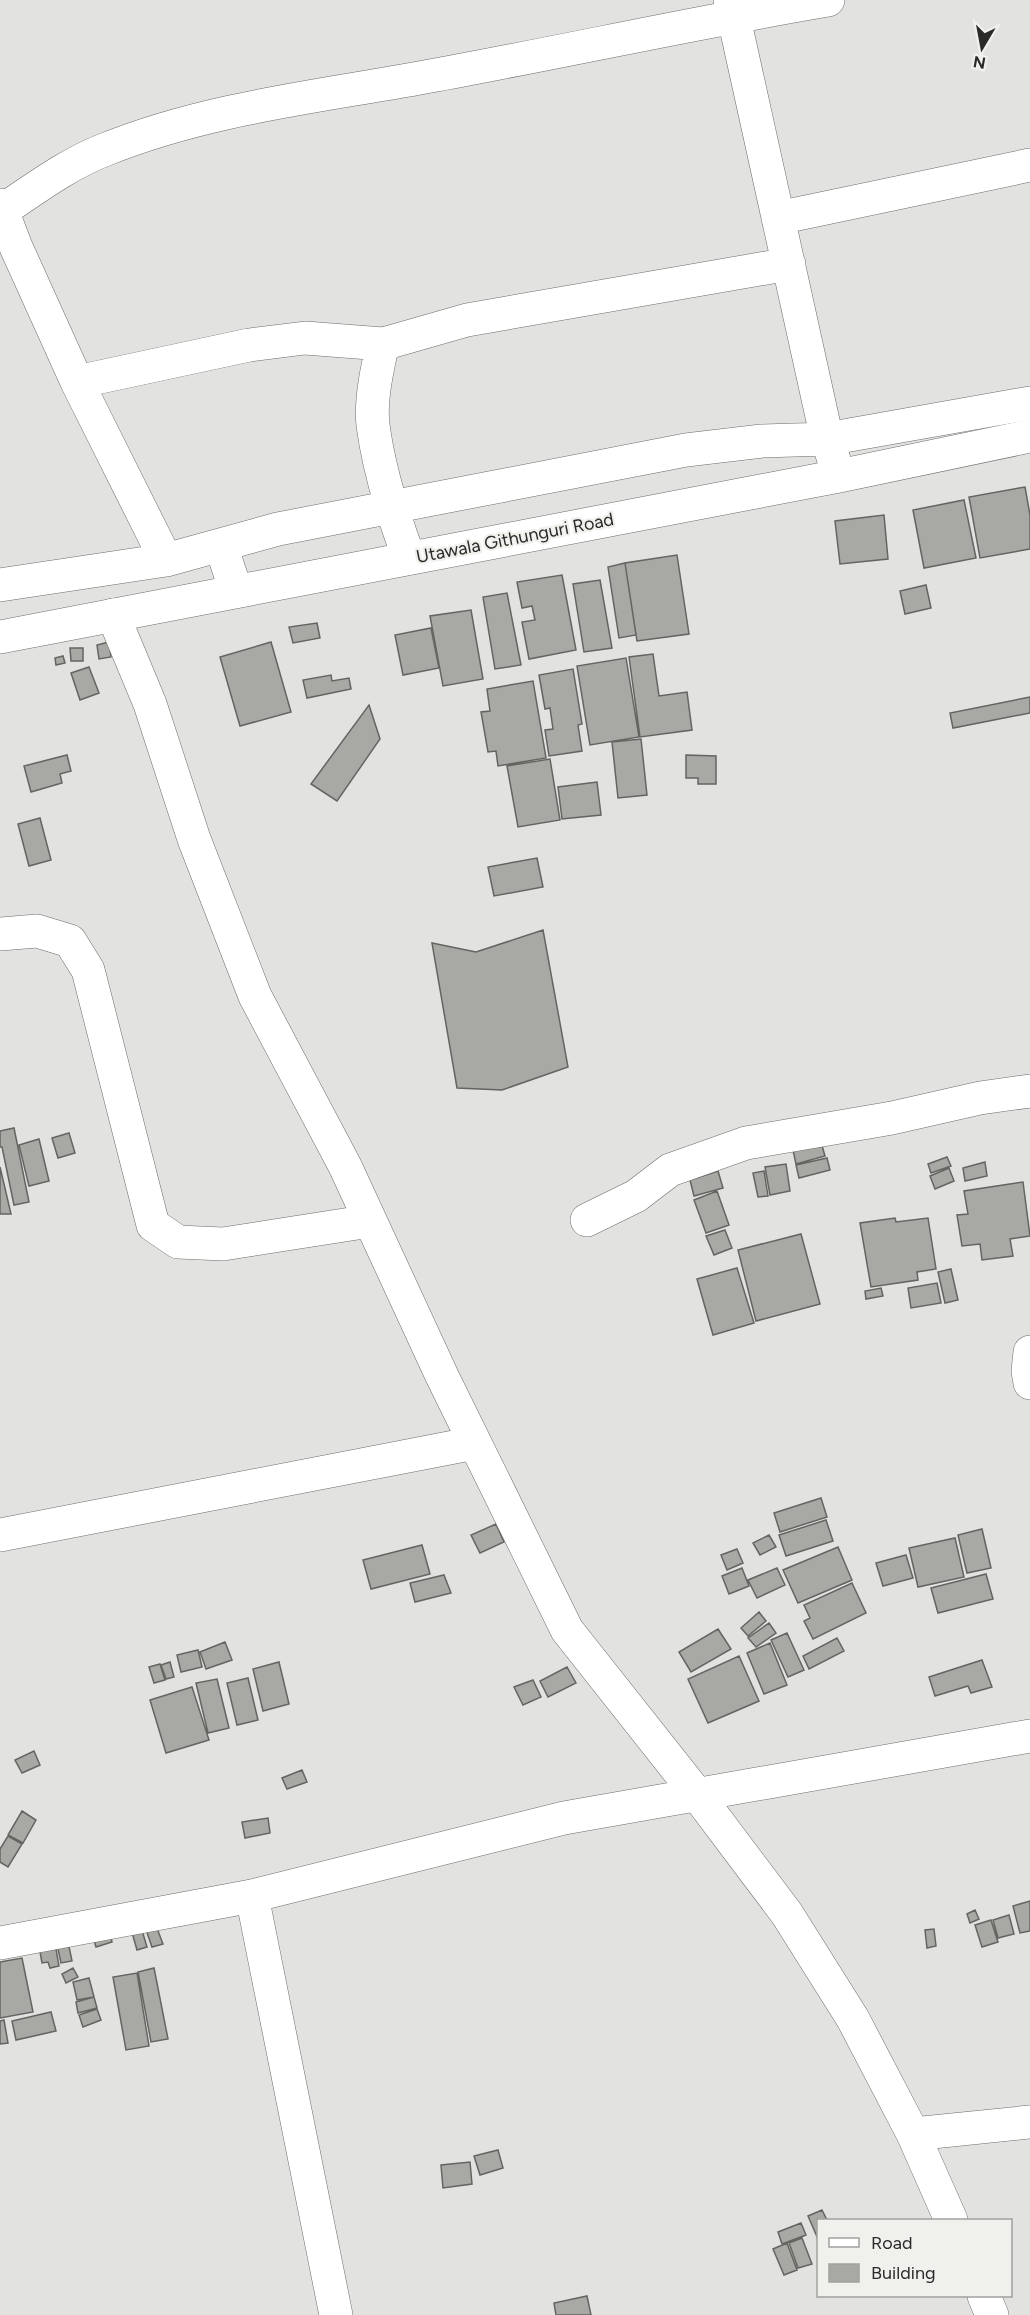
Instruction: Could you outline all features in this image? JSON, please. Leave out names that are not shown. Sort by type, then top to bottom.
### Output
[{"type":"street","points":[[166,560],[77,382],[16,247],[2,208],[51,178],[104,150],[206,117],[437,75],[731,8],[828,0]]},
{"type":"street","points":[[731,8],[827,439],[838,476]]},
{"type":"street","points":[[778,218],[1030,165]]},
{"type":"street","points":[[77,382],[249,345],[305,338],[383,344],[467,320],[789,264]]},
{"type":"street","points":[[383,344],[376,372],[373,423],[391,508],[409,558]]},
{"type":"street","points":[[0,585],[166,560],[278,529],[686,450],[762,441],[827,439],[1030,403]]},
{"type":"street","name":"Utawala Githunguri Road","points":[[0,637],[838,476],[1030,436]]},
{"type":"street","points":[[221,546],[236,591]]},
{"type":"street","points":[[113,615],[150,704],[194,839],[255,996],[345,1166],[475,1443],[567,1630],[696,1793],[787,1914],[854,2019],[913,2134],[951,2219]]},
{"type":"street","points":[[0,934],[37,931],[70,941],[88,970],[153,1225],[178,1242],[223,1244],[370,1221]]},
{"type":"street","points":[[587,1220],[636,1196],[670,1170],[746,1143],[892,1118],[980,1098],[1030,1091]]},
{"type":"street","points":[[1030,1352],[1028,1371],[1030,1383]]},
{"type":"street","points":[[0,1535],[475,1443]]},
{"type":"street","points":[[0,1943],[252,1896],[564,1818],[1030,1736]]},
{"type":"street","points":[[252,1896],[336,2315]]},
{"type":"street","points":[[913,2134],[1030,2122]]},
{"type":"street","points":[[985,2297],[992,2315]]},
{"type":"building","points":[[1025,487],[1030,515],[1030,549],[980,558],[969,497]]},
{"type":"building","points":[[964,500],[976,558],[924,568],[913,510]]},
{"type":"building","points":[[884,515],[888,559],[840,564],[835,521]]},
{"type":"building","points":[[677,555],[689,634],[637,641],[625,563]]},
{"type":"building","points":[[625,563],[636,635],[619,638],[608,567]]},
{"type":"building","points":[[562,575],[576,650],[529,659],[522,622],[535,620],[532,606],[522,608],[517,582]]},
{"type":"building","points":[[600,580],[612,648],[584,652],[573,584]]},
{"type":"building","points":[[926,585],[931,608],[905,614],[900,591]]},
{"type":"building","points":[[507,593],[521,665],[495,669],[483,597]]},
{"type":"building","points":[[471,610],[483,679],[443,686],[430,616]]},
{"type":"building","points":[[317,623],[320,638],[293,643],[289,627]]},
{"type":"building","points":[[431,628],[439,668],[403,675],[395,635]]},
{"type":"building","points":[[109,642],[111,657],[99,659],[97,645]]},
{"type":"building","points":[[271,642],[291,712],[240,726],[220,657]]},
{"type":"building","points":[[70,648],[83,648],[83,661],[71,661]]},
{"type":"building","points":[[653,654],[659,696],[687,692],[692,730],[640,737],[629,657]]},
{"type":"building","points":[[63,656],[65,663],[56,665],[55,658]]},
{"type":"building","points":[[626,658],[639,737],[590,745],[577,666]]},
{"type":"building","points":[[89,667],[99,693],[80,700],[71,673]]},
{"type":"building","points":[[573,669],[582,724],[578,725],[582,751],[549,756],[545,730],[553,729],[550,708],[545,709],[539,675]]},
{"type":"building","points":[[331,675],[332,681],[349,678],[351,689],[307,698],[303,680]]},
{"type":"building","points":[[533,681],[546,758],[498,766],[496,751],[488,752],[481,712],[490,711],[487,689]]},
{"type":"building","points":[[1030,697],[1030,713],[953,728],[950,713]]},
{"type":"building","points":[[369,705],[380,739],[337,801],[311,784]]},
{"type":"building","points":[[641,739],[647,795],[618,798],[612,742]]},
{"type":"building","points":[[67,755],[71,771],[60,774],[62,783],[31,792],[24,766]]},
{"type":"building","points":[[686,755],[716,756],[716,784],[698,784],[698,778],[686,778]]},
{"type":"building","points":[[550,759],[560,820],[518,827],[507,766]]},
{"type":"building","points":[[597,782],[601,815],[562,819],[558,787]]},
{"type":"building","points":[[40,818],[51,860],[29,866],[18,824]]},
{"type":"building","points":[[537,858],[543,887],[494,896],[488,867]]},
{"type":"building","points":[[543,930],[568,1067],[502,1090],[457,1088],[432,943],[476,952]]},
{"type":"building","points":[[14,1128],[29,1202],[14,1205],[2,1147],[0,1147],[0,1131]]},
{"type":"building","points":[[69,1133],[75,1153],[58,1158],[52,1138]]},
{"type":"building","points":[[39,1139],[49,1181],[29,1186],[19,1145]]},
{"type":"building","points":[[821,1142],[825,1156],[796,1164],[793,1150]]},
{"type":"building","points":[[947,1157],[951,1166],[931,1173],[928,1164]]},
{"type":"building","points":[[827,1158],[830,1170],[799,1178],[796,1165]]},
{"type":"building","points":[[985,1162],[987,1176],[965,1181],[963,1168]]},
{"type":"building","points":[[786,1164],[790,1191],[770,1195],[765,1167]]},
{"type":"building","points":[[0,1167],[11,1214],[0,1214]]},
{"type":"building","points":[[949,1168],[954,1181],[935,1189],[930,1176]]},
{"type":"building","points":[[718,1171],[723,1188],[694,1196],[690,1180]]},
{"type":"building","points":[[764,1171],[768,1196],[758,1197],[753,1173]]},
{"type":"building","points":[[1023,1182],[1030,1236],[1010,1239],[1013,1256],[982,1260],[980,1244],[962,1246],[957,1215],[968,1214],[964,1191]]},
{"type":"building","points":[[717,1191],[729,1225],[706,1233],[694,1200]]},
{"type":"building","points":[[895,1218],[896,1222],[928,1218],[936,1269],[917,1272],[918,1280],[871,1287],[860,1223]]},
{"type":"building","points":[[725,1230],[732,1248],[714,1255],[706,1236]]},
{"type":"building","points":[[801,1234],[820,1304],[756,1321],[738,1250]]},
{"type":"building","points":[[737,1268],[754,1323],[713,1335],[697,1279]]},
{"type":"building","points":[[951,1269],[958,1300],[945,1303],[938,1272]]},
{"type":"building","points":[[937,1283],[941,1303],[911,1308],[908,1288]]},
{"type":"building","points":[[881,1288],[883,1296],[866,1299],[865,1291]]},
{"type":"building","points":[[821,1498],[827,1517],[780,1532],[774,1513]]},
{"type":"building","points":[[826,1520],[833,1541],[786,1556],[779,1535]]},
{"type":"building","points":[[496,1524],[504,1542],[480,1553],[471,1535]]},
{"type":"building","points":[[982,1529],[991,1568],[967,1573],[958,1535]]},
{"type":"building","points":[[769,1535],[776,1547],[760,1555],[753,1543]]},
{"type":"building","points":[[955,1538],[964,1577],[918,1587],[909,1548]]},
{"type":"building","points":[[422,1545],[430,1574],[371,1589],[363,1560]]},
{"type":"building","points":[[838,1547],[852,1580],[798,1603],[783,1570]]},
{"type":"building","points":[[737,1549],[743,1563],[727,1570],[721,1555]]},
{"type":"building","points":[[906,1555],[913,1578],[883,1586],[876,1563]]},
{"type":"building","points":[[742,1568],[749,1586],[729,1594],[722,1576]]},
{"type":"building","points":[[777,1568],[785,1585],[757,1598],[748,1580]]},
{"type":"building","points":[[986,1574],[993,1599],[938,1613],[931,1588]]},
{"type":"building","points":[[444,1575],[451,1593],[415,1602],[410,1583]]},
{"type":"building","points":[[852,1583],[866,1613],[813,1639],[804,1621],[810,1618],[804,1605]]},
{"type":"building","points":[[759,1612],[766,1621],[748,1636],[741,1628]]},
{"type":"building","points":[[769,1623],[776,1633],[756,1647],[748,1638]]},
{"type":"building","points":[[718,1629],[731,1649],[691,1672],[679,1652]]},
{"type":"building","points":[[787,1633],[804,1670],[788,1677],[771,1640]]},
{"type":"building","points":[[837,1638],[844,1651],[809,1669],[803,1656]]},
{"type":"building","points":[[225,1642],[232,1660],[206,1669],[200,1652]]},
{"type":"building","points":[[770,1643],[787,1685],[764,1694],[747,1653]]},
{"type":"building","points":[[198,1650],[202,1667],[181,1672],[177,1655]]},
{"type":"building","points":[[739,1656],[759,1701],[708,1723],[688,1679]]},
{"type":"building","points":[[982,1660],[992,1687],[971,1693],[968,1686],[935,1696],[929,1677]]},
{"type":"building","points":[[170,1662],[174,1677],[166,1679],[161,1665]]},
{"type":"building","points":[[279,1662],[289,1704],[263,1711],[253,1669]]},
{"type":"building","points":[[160,1664],[165,1680],[154,1683],[149,1667]]},
{"type":"building","points":[[567,1667],[576,1683],[548,1697],[540,1681]]},
{"type":"building","points":[[248,1678],[258,1720],[237,1725],[227,1683]]},
{"type":"building","points":[[217,1679],[229,1728],[208,1733],[196,1683]]},
{"type":"building","points":[[533,1680],[541,1697],[523,1705],[514,1687]]},
{"type":"building","points":[[192,1687],[209,1740],[166,1753],[150,1700]]},
{"type":"building","points":[[34,1751],[40,1765],[22,1773],[15,1760]]},
{"type":"building","points":[[302,1770],[307,1782],[287,1789],[282,1778]]},
{"type":"building","points":[[22,1811],[36,1820],[23,1843],[8,1835]]},
{"type":"building","points":[[268,1818],[270,1833],[245,1838],[242,1822]]},
{"type":"building","points":[[8,1836],[22,1844],[8,1867],[0,1862],[0,1849]]},
{"type":"building","points":[[1030,1901],[1030,1931],[1020,1933],[1013,1906]]},
{"type":"building","points":[[975,1910],[979,1919],[970,1923],[967,1914]]},
{"type":"building","points":[[1009,1915],[1014,1934],[998,1938],[993,1920]]},
{"type":"building","points":[[991,1920],[998,1942],[982,1947],[975,1925]]},
{"type":"building","points":[[155,1923],[163,1944],[152,1947],[145,1927]]},
{"type":"building","points":[[141,1927],[147,1947],[137,1950],[131,1929]]},
{"type":"building","points":[[109,1929],[112,1942],[96,1947],[92,1934]]},
{"type":"building","points":[[934,1929],[936,1946],[927,1948],[925,1930]]},
{"type":"building","points":[[67,1937],[72,1961],[61,1963],[56,1940]]},
{"type":"building","points":[[54,1938],[59,1966],[50,1968],[48,1962],[42,1963],[38,1941]]},
{"type":"building","points":[[22,1958],[33,2012],[0,2018],[0,1962]]},
{"type":"building","points":[[73,1968],[78,1977],[66,1983],[62,1974]]},
{"type":"building","points":[[154,1968],[168,2039],[151,2042],[138,1972]]},
{"type":"building","points":[[137,1973],[149,2046],[126,2050],[113,1977]]},
{"type":"building","points":[[89,1978],[94,1997],[77,2000],[73,1982]]},
{"type":"building","points":[[94,1997],[97,2008],[78,2013],[76,2002]]},
{"type":"building","points":[[97,2009],[101,2020],[83,2027],[79,2015]]},
{"type":"building","points":[[51,2012],[56,2031],[16,2040],[12,2021]]},
{"type":"building","points":[[4,2020],[8,2043],[0,2044],[0,2021]]},
{"type":"building","points":[[498,2150],[503,2168],[480,2175],[474,2156]]},
{"type":"building","points":[[470,2162],[472,2184],[443,2188],[441,2165]]},
{"type":"building","points":[[822,2210],[826,2219],[817,2219],[817,2237],[808,2216]]},
{"type":"building","points":[[801,2223],[806,2235],[782,2244],[778,2232]]},
{"type":"building","points":[[802,2238],[812,2264],[798,2268],[789,2243]]},
{"type":"building","points":[[787,2243],[797,2270],[784,2275],[773,2249]]},
{"type":"building","points":[[587,2296],[591,2315],[556,2315],[554,2303]]}]
